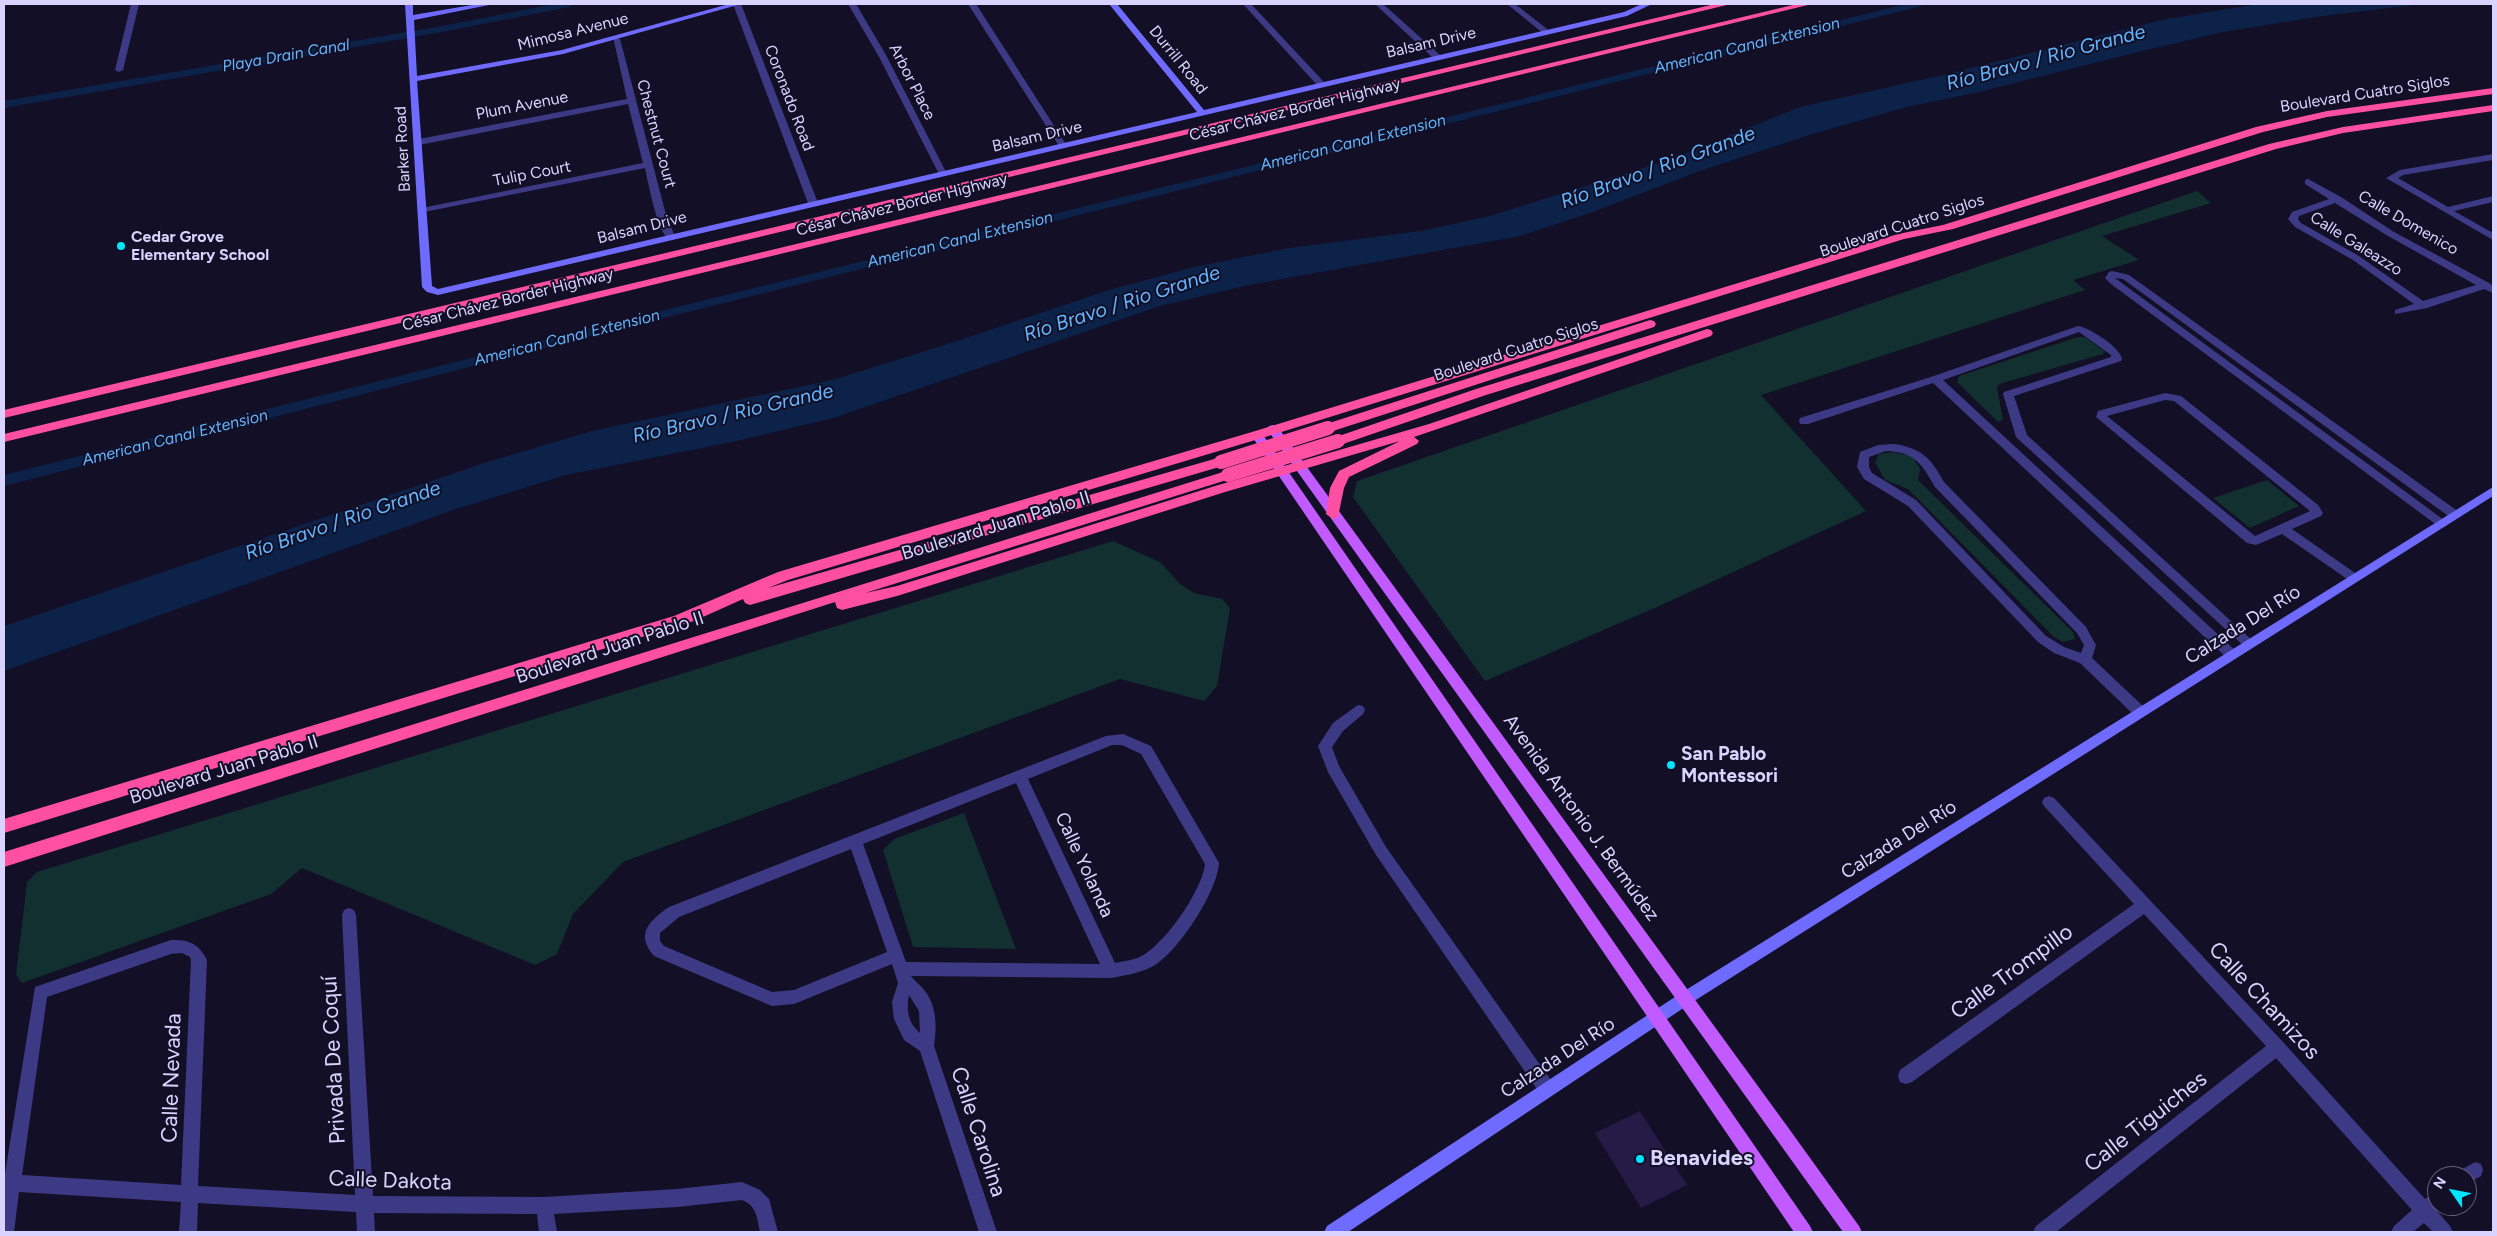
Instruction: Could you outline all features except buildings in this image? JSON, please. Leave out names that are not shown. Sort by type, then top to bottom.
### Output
[{"type":"highway","name":"César Chávez Border Highway","points":[[4,414],[1726,4]]},
{"type":"highway","name":"César Chávez Border Highway","points":[[4,438],[1807,4]]},
{"type":"highway","name":"Boulevard Cuatro Siglos","points":[[1221,462],[1950,226],[2291,121],[2327,114],[2493,91]]},
{"type":"highway","name":"Boulevard Cuatro Siglos","points":[[1227,481],[1481,392],[2306,137],[2493,108]]},
{"type":"highway","points":[[680,619],[783,576],[1330,412],[1902,236],[1950,226]]},
{"type":"highway","points":[[711,636],[897,591],[1227,481],[1282,471],[1434,427],[1755,317],[1808,292]]},
{"type":"highway","points":[[1330,412],[1326,419],[1325,433],[1335,445],[1351,450]]},
{"type":"highway","points":[[1333,514],[1334,494],[1337,483],[1344,474],[1415,439],[1434,427]]},
{"type":"highway","points":[[1211,448],[1229,455],[1234,461],[1236,475],[1227,481]]},
{"type":"highway","name":"Boulevard Juan Pablo II","points":[[4,826],[680,619],[1221,462]]},
{"type":"highway","name":"Boulevard Juan Pablo II","points":[[4,860],[892,579],[1227,481]]},
{"type":"main road","name":"Avenida Antonio J. Bermúdez","points":[[1273,429],[1686,998],[1853,1232]]},
{"type":"main road","points":[[1256,434],[1804,1232]]},
{"type":"street","points":[[119,70],[135,4]]},
{"type":"street","name":"Barker Road","points":[[409,4],[409,41],[419,142],[427,287],[431,290]]},
{"type":"street","points":[[410,18],[490,4]]},
{"type":"street","name":"Mimosa Avenue","points":[[413,79],[533,59],[616,39],[737,4]]},
{"type":"street","name":"Coronado Road","points":[[737,4],[813,203]]},
{"type":"street","name":"Arbor Place","points":[[852,4],[882,55],[943,174]]},
{"type":"street","points":[[972,4],[1064,146]]},
{"type":"street","name":"Durrill Road","points":[[1113,4],[1201,112]]},
{"type":"street","points":[[1247,4],[1321,84]]},
{"type":"street","points":[[1379,4],[1437,57]]},
{"type":"street","points":[[1511,4],[1547,32]]},
{"type":"street","name":"Balsam Drive","points":[[431,290],[438,292],[456,288],[813,203],[1064,146],[1201,112],[1627,14],[1648,4]]},
{"type":"street","name":"Chestnut Court","points":[[616,39],[648,166],[670,237]]},
{"type":"street","name":"Plum Avenue","points":[[419,142],[632,101]]},
{"type":"street","points":[[2492,158],[2400,173],[2392,176],[2397,182],[2493,238]]},
{"type":"street","name":"Tulip Court","points":[[422,211],[648,166]]},
{"type":"street","name":"Calle Domenico","points":[[2308,182],[2338,199],[2391,234],[2490,288]]},
{"type":"street","name":"Calle Galeazzo","points":[[2338,199],[2295,214],[2292,219],[2298,225],[2356,258],[2423,306]]},
{"type":"street","points":[[2446,210],[2493,199]]},
{"type":"street","points":[[2442,523],[2114,282],[2110,278],[2112,274],[2126,277],[2455,515]]},
{"type":"street","points":[[2399,312],[2490,288]]},
{"type":"street","points":[[1804,421],[1935,379],[2078,329],[2085,331],[2116,354],[2117,359],[2008,394],[2022,437],[2249,644]]},
{"type":"street","points":[[2184,334],[2199,330]]},
{"type":"street","points":[[1935,379],[2232,655]]},
{"type":"street","points":[[2165,396],[2177,398],[2317,511],[2317,513],[2282,528],[2256,541],[2244,536],[2102,419],[2101,416],[2165,396]]},
{"type":"street","points":[[2312,428],[2327,422]]},
{"type":"street","points":[[2003,442],[2022,437]]},
{"type":"street","points":[[2086,659],[2090,645],[2082,630],[1939,484],[1923,460],[1903,449],[1889,447],[1869,451],[1864,455],[1863,467],[1868,476],[1912,504],[2042,639],[2059,650],[2086,659],[2140,712]]},
{"type":"street","points":[[2367,468],[2381,462]]},
{"type":"street","name":"Calzada Del Río","points":[[1333,1232],[1547,1088],[1686,998],[2493,491]]},
{"type":"street","points":[[2282,528],[2354,578]]},
{"type":"street","points":[[1358,710],[1338,727],[1325,746],[1333,768],[1381,850],[1547,1088]]},
{"type":"street","points":[[1123,739],[1141,746],[1151,758],[1212,863],[1212,871],[1172,938],[1151,959],[1111,971],[901,969],[782,999],[772,998],[659,951],[653,944],[652,931],[668,915],[1020,776],[1111,740],[1123,739]]},
{"type":"street","name":"Calle Yolanda","points":[[1020,776],[1111,971]]},
{"type":"street","name":"Calle Chamizos","points":[[2049,802],[2277,1047],[2427,1201]]},
{"type":"street","name":"Calle Carolina","points":[[855,841],[901,969],[919,994],[927,1012],[929,1029],[926,1046],[988,1232]]},
{"type":"street","name":"Calle Trompillo","points":[[1906,1076],[2145,905]]},
{"type":"street","name":"Privada De Coquí","points":[[349,916],[366,1232]]},
{"type":"street","name":"Calle Nevada","points":[[11,1183],[40,992],[171,947],[190,948],[199,960],[188,1232]]},
{"type":"street","points":[[901,969],[898,1008],[903,1026],[908,1035],[926,1046]]},
{"type":"street","name":"Calle Tiguiches","points":[[2042,1232],[2277,1047]]},
{"type":"street","points":[[5,1232],[11,1183]]},
{"type":"street","name":"Calle Dakota","points":[[11,1183],[365,1204],[544,1206],[677,1198],[738,1191],[754,1196],[763,1206],[769,1232]]},
{"type":"street","points":[[544,1206],[548,1232]]},
{"type":"street","points":[[2400,1232],[2427,1208]]},
{"type":"street","name":"Calle Chamizos","points":[[2436,1216],[2444,1232]]},
{"type":"green space","points":[[2197,191],[2211,203],[2102,236],[2139,260],[2073,280],[2085,290],[1761,395],[1866,511],[1657,607],[1485,681],[1353,497],[1357,481]]},
{"type":"green space","points":[[2078,337],[2085,337],[2104,351],[2103,354],[1999,384],[1997,388],[2003,420],[1998,422],[1957,382],[1959,376]]},
{"type":"green space","points":[[1892,452],[1912,456],[1920,469],[1918,480],[2073,632],[2075,639],[2063,642],[2054,637],[1908,489],[1885,480],[1875,462],[1879,454]]},
{"type":"green space","points":[[2267,480],[2299,506],[2250,528],[2213,498]]},
{"type":"green space","points":[[1113,541],[1160,562],[1180,584],[1194,593],[1222,599],[1230,608],[1217,686],[1204,701],[1120,679],[623,862],[573,914],[557,954],[535,965],[302,868],[271,894],[22,983],[16,975],[27,882],[37,872]]},
{"type":"green space","points":[[964,813],[1016,949],[913,947],[883,850],[894,839]]},
{"type":"water","name":"Río Bravo / Rio Grande","points":[[2259,4],[2423,4],[2330,15],[2228,31],[1979,92],[1907,107],[1809,135],[1694,173],[1593,212],[1520,236],[1249,285],[1160,306],[833,418],[732,442],[566,475],[453,510],[4,671],[4,626],[484,463],[592,431],[836,379],[1109,290],[1194,267],[1289,248],[1421,231],[1490,216],[1668,160],[1800,107],[1943,75],[2166,19]]},
{"type":"waterway","name":"Playa Drain Canal","points":[[4,105],[442,29],[569,4]]},
{"type":"waterway","name":"American Canal Extension","points":[[4,481],[559,340],[1918,4]]},
{"type":"place","name":"Cedar Grove Elementary School","points":[[121,246]]},
{"type":"place","name":"San Pablo Montessori","points":[[1671,765]]},
{"type":"place","name":"Benavides","points":[[1640,1159]]}]
